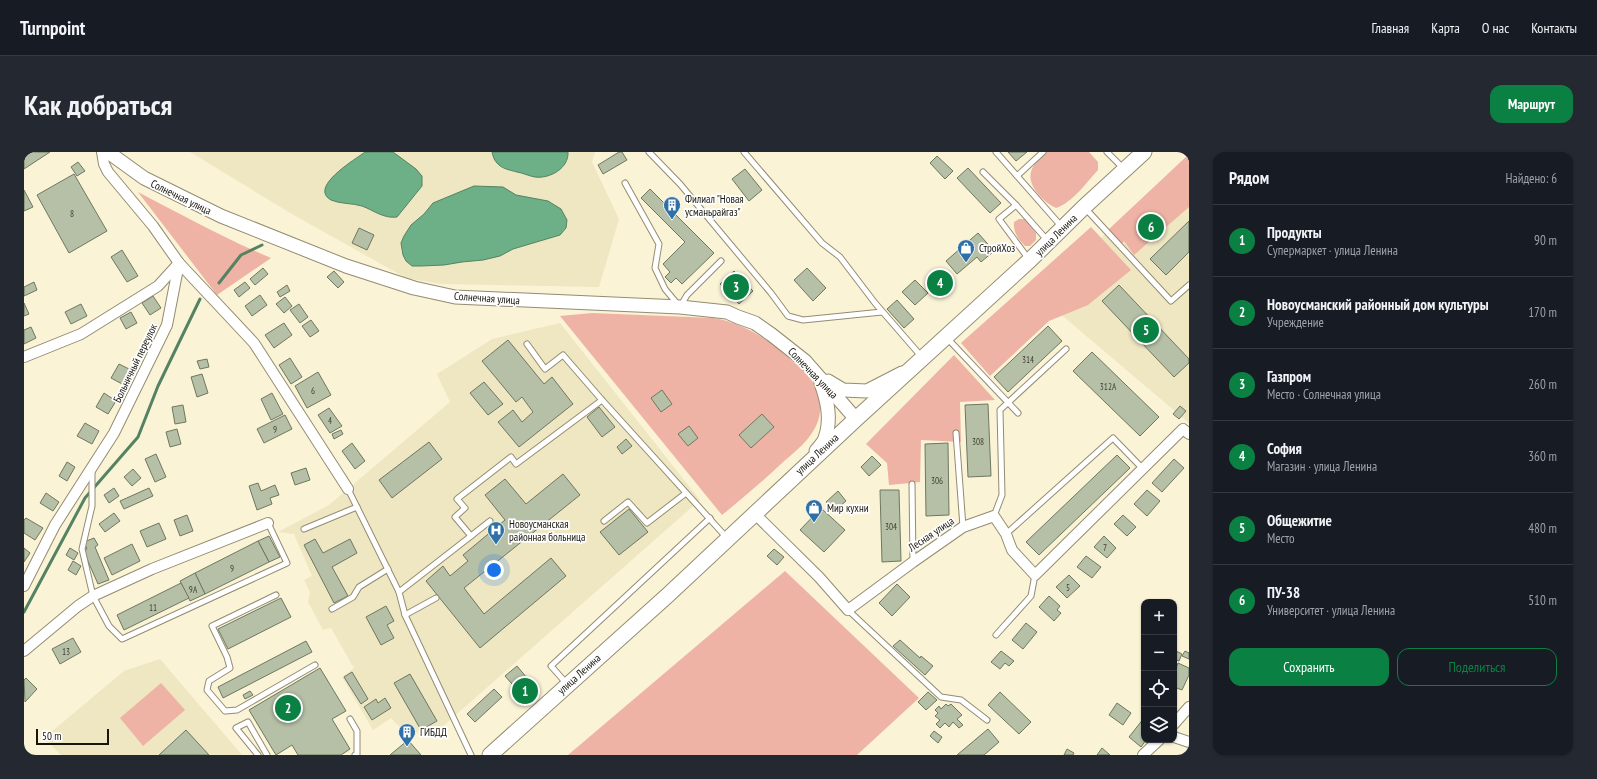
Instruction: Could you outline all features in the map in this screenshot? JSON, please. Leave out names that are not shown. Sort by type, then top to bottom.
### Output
[{"type":"main road","name":"улица Ленина","points":[[490,755],[668,595],[805,465],[1030,260],[1084,207],[1144,152]]},
{"type":"street","points":[[102,152],[104,164],[108,172],[153,226],[179,263],[254,342],[348,489]]},
{"type":"street","name":"Солнечная улица","points":[[108,152],[144,178],[220,216],[346,266],[414,288],[455,297],[680,307],[727,312],[755,323],[786,345],[805,361],[856,418]]},
{"type":"street","points":[[24,357],[81,334],[158,286],[179,263]]},
{"type":"street","name":"Больничный переулок","points":[[24,586],[55,525],[114,433],[167,325],[179,263]]},
{"type":"street","points":[[818,375],[842,390],[867,391],[907,371]]},
{"type":"street","points":[[805,465],[825,438],[829,417],[827,401],[818,375]]},
{"type":"street","points":[[994,516],[1006,534],[1012,550],[1035,575],[1143,469],[1186,432]]},
{"type":"street","points":[[754,513],[819,577],[848,610]]},
{"type":"street","name":"Лесная улица","points":[[848,610],[963,527],[994,516]]},
{"type":"street","points":[[24,651],[78,606],[93,596],[152,569],[268,523]]},
{"type":"street","points":[[1177,721],[1189,707]]},
{"type":"street","points":[[1177,738],[1189,742]]},
{"type":"street","points":[[1143,755],[1156,743]]},
{"type":"lane","points":[[649,152],[680,184],[788,316],[803,320],[882,312]]},
{"type":"lane","points":[[744,152],[822,243],[840,257],[882,312],[922,358]]},
{"type":"lane","points":[[996,152],[1063,228]]},
{"type":"lane","points":[[1017,176],[1043,152]]},
{"type":"lane","points":[[1107,152],[1125,170]]},
{"type":"lane","points":[[983,172],[1016,205],[1049,242]]},
{"type":"lane","points":[[625,183],[659,244],[655,268],[665,289],[680,307],[688,295],[721,261]]},
{"type":"lane","points":[[1016,205],[999,219],[1030,260]]},
{"type":"lane","points":[[1084,207],[1171,301],[1189,285]]},
{"type":"lane","points":[[945,336],[1018,413]]},
{"type":"lane","points":[[527,344],[545,368],[564,355],[602,400],[727,538]]},
{"type":"lane","points":[[994,516],[1002,495],[1000,410],[1066,349]]},
{"type":"lane","points":[[471,536],[455,517],[465,508],[457,500],[511,457],[516,464],[602,400]]},
{"type":"lane","points":[[956,433],[963,527]]},
{"type":"lane","points":[[1006,534],[1113,438],[1143,469]]},
{"type":"lane","points":[[92,468],[92,506],[82,549],[93,596],[109,626],[122,639],[287,563],[268,523]]},
{"type":"lane","points":[[912,484],[913,562]]},
{"type":"lane","points":[[348,489],[399,592],[406,615],[471,755]]},
{"type":"lane","points":[[604,521],[628,502],[647,523],[686,493]]},
{"type":"lane","points":[[304,529],[357,507]]},
{"type":"lane","points":[[568,684],[551,666],[710,518]]},
{"type":"lane","points":[[399,592],[490,521]]},
{"type":"lane","points":[[332,609],[353,597],[359,587],[388,569]]},
{"type":"lane","points":[[996,635],[1031,596],[1035,575]]},
{"type":"lane","points":[[276,596],[212,626],[227,657],[230,668],[209,681],[207,690],[225,711],[237,710],[315,665]]},
{"type":"lane","points":[[406,615],[436,598]]},
{"type":"lane","points":[[848,610],[941,697],[961,700],[987,720]]},
{"type":"lane","points":[[350,719],[357,732],[357,754],[355,755]]},
{"type":"lane","points":[[258,755],[236,728],[248,722],[267,755]]},
{"type":"shaded area","points":[[190,152],[595,152],[592,162],[619,219],[599,287],[441,284],[406,278],[292,214]]},
{"type":"shaded area","points":[[365,152],[393,152],[416,169],[422,176],[422,186],[397,217],[388,217],[362,206],[331,200],[325,194],[325,188],[329,181],[344,167]]},
{"type":"shaded area","points":[[492,152],[568,152],[565,163],[558,171],[547,176],[533,177],[509,170],[499,165],[496,162]]},
{"type":"shaded area","points":[[1046,152],[1089,152],[1098,162],[1098,170],[1074,197],[1056,208],[1036,192],[1031,181],[1030,175],[1033,166]]},
{"type":"shaded area","points":[[1189,154],[1189,207],[1134,255],[1124,241],[1121,245],[1107,231]]},
{"type":"shaded area","points":[[1189,158],[1189,423],[1038,295]]},
{"type":"shaded area","points":[[474,186],[503,187],[516,195],[548,201],[561,209],[567,220],[566,228],[560,235],[513,249],[500,256],[483,260],[444,265],[421,266],[412,266],[406,261],[403,255],[401,243],[411,225],[424,214],[433,203]]},
{"type":"shaded area","points":[[138,192],[221,235],[271,258],[217,295]]},
{"type":"shaded area","points":[[1019,219],[1025,219],[1036,233],[1036,240],[1030,246],[1025,246],[1015,232],[1014,222]]},
{"type":"shaded area","points":[[1091,227],[1131,270],[1088,305],[1049,321],[990,376],[961,343]]},
{"type":"shaded area","points":[[592,313],[713,318],[724,320],[755,333],[773,345],[800,367],[814,384],[819,395],[820,412],[814,429],[796,451],[722,515],[560,316]]},
{"type":"shaded area","points":[[560,323],[700,500],[442,727],[437,726],[409,736],[391,718],[373,730],[342,677],[354,668],[331,628],[323,630],[308,602],[310,592],[304,580],[312,576],[294,534],[278,532],[329,505],[450,402],[437,374],[492,339]]},
{"type":"shaded area","points":[[954,355],[995,400],[960,402],[961,442],[921,440],[920,482],[889,485],[887,463],[866,444]]},
{"type":"shaded area","points":[[785,571],[919,698],[857,755],[568,755]]},
{"type":"shaded area","points":[[160,659],[242,755],[61,755],[44,738],[124,671]]},
{"type":"shaded area","points":[[161,683],[185,710],[143,746],[120,718]]},
{"type":"building","points":[[24,152],[50,152],[24,169]]},
{"type":"building","points":[[619,152],[622,152],[627,160],[603,174],[598,165]]},
{"type":"building","points":[[1008,152],[1027,152],[1016,161]]},
{"type":"building","points":[[937,156],[953,171],[945,179],[930,163]]},
{"type":"building","points":[[78,162],[85,171],[77,176],[71,167]]},
{"type":"building","points":[[968,168],[1001,203],[990,213],[957,178]]},
{"type":"building","points":[[745,169],[762,190],[749,201],[732,179]]},
{"type":"building","points":[[74,174],[107,231],[69,253],[37,195]]},
{"type":"building","name":"Филиал \"Новая усманьрайгаз\"","points":[[650,189],[714,253],[682,284],[676,278],[671,283],[665,277],[670,272],[663,264],[685,242],[641,198]]},
{"type":"building","points":[[24,190],[33,207],[24,211]]},
{"type":"building","points":[[1189,221],[1189,252],[1166,275],[1150,259]]},
{"type":"building","points":[[359,228],[374,235],[367,250],[352,243]]},
{"type":"building","points":[[978,233],[994,251],[981,262],[977,257],[957,274],[946,261]]},
{"type":"building","points":[[122,250],[138,276],[127,282],[111,257]]},
{"type":"building","points":[[263,268],[268,274],[255,285],[250,279]]},
{"type":"building","points":[[807,268],[826,288],[813,301],[794,280]]},
{"type":"building","points":[[941,269],[949,278],[933,293],[925,284]]},
{"type":"building","points":[[334,271],[344,282],[338,288],[327,277]]},
{"type":"building","points":[[734,271],[753,291],[739,304],[720,284]]},
{"type":"building","points":[[915,280],[928,293],[915,305],[902,292]]},
{"type":"building","points":[[34,282],[37,290],[24,296],[24,287]]},
{"type":"building","points":[[245,282],[250,288],[239,297],[234,290]]},
{"type":"building","points":[[287,285],[290,291],[280,297],[277,292]]},
{"type":"building","points":[[1119,285],[1189,359],[1189,363],[1174,377],[1102,301]]},
{"type":"building","points":[[260,295],[267,305],[252,316],[245,306]]},
{"type":"building","points":[[153,296],[161,308],[150,315],[142,303]]},
{"type":"building","points":[[285,297],[292,306],[284,313],[276,304]]},
{"type":"building","points":[[897,300],[914,319],[904,328],[887,309]]},
{"type":"building","points":[[24,303],[29,314],[24,316]]},
{"type":"building","points":[[81,304],[87,316],[71,324],[65,312]]},
{"type":"building","points":[[299,304],[308,317],[300,323],[290,310]]},
{"type":"building","points":[[131,312],[137,323],[126,329],[120,318]]},
{"type":"building","points":[[311,320],[319,331],[310,337],[302,326]]},
{"type":"building","points":[[284,323],[292,335],[274,348],[265,335]]},
{"type":"building","points":[[1048,326],[1062,341],[1008,392],[994,377]]},
{"type":"building","points":[[31,327],[36,338],[24,344],[24,330]]},
{"type":"building","points":[[508,340],[544,384],[552,377],[573,404],[519,447],[498,422],[513,410],[522,422],[533,412],[522,397],[516,402],[482,361]]},
{"type":"building","points":[[1092,352],[1159,417],[1140,436],[1073,371]]},
{"type":"building","points":[[290,358],[302,377],[291,384],[279,365]]},
{"type":"building","points":[[207,359],[209,367],[200,369],[197,361]]},
{"type":"building","points":[[119,364],[131,370],[124,385],[111,378]]},
{"type":"building","points":[[318,372],[331,395],[307,408],[295,386]]},
{"type":"building","points":[[202,374],[208,393],[197,397],[191,377]]},
{"type":"building","points":[[484,382],[503,404],[488,415],[470,393]]},
{"type":"building","points":[[662,390],[672,404],[661,412],[651,398]]},
{"type":"building","points":[[104,393],[116,401],[108,414],[96,407]]},
{"type":"building","points":[[272,393],[283,414],[271,420],[261,399]]},
{"type":"building","points":[[988,404],[991,476],[968,477],[965,405]]},
{"type":"building","points":[[183,405],[186,422],[175,424],[172,407]]},
{"type":"building","points":[[1180,406],[1186,411],[1179,419],[1173,414]]},
{"type":"building","points":[[599,407],[615,427],[602,437],[587,417]]},
{"type":"building","points":[[329,408],[342,426],[330,433],[318,415]]},
{"type":"building","points":[[762,414],[774,427],[751,448],[739,435]]},
{"type":"building","points":[[285,415],[292,429],[264,443],[257,429]]},
{"type":"building","points":[[85,423],[99,431],[92,444],[77,436]]},
{"type":"building","points":[[689,426],[698,438],[688,446],[678,434]]},
{"type":"building","points":[[177,429],[181,444],[170,447],[166,432]]},
{"type":"building","points":[[341,430],[343,434],[334,439],[332,434]]},
{"type":"building","points":[[626,439],[632,446],[622,454],[617,447]]},
{"type":"building","points":[[429,442],[442,459],[392,498],[379,480]]},
{"type":"building","points":[[352,443],[365,461],[355,469],[342,451]]},
{"type":"building","points":[[948,443],[949,515],[926,516],[925,444]]},
{"type":"building","points":[[156,454],[166,477],[155,482],[145,459]]},
{"type":"building","points":[[1117,455],[1130,468],[1039,555],[1026,542]]},
{"type":"building","points":[[872,456],[881,465],[869,476],[861,467]]},
{"type":"building","points":[[1174,459],[1184,468],[1162,492],[1152,483]]},
{"type":"building","points":[[67,462],[75,467],[67,481],[59,476]]},
{"type":"building","points":[[306,468],[310,480],[295,485],[291,473]]},
{"type":"building","points":[[133,469],[141,478],[132,486],[124,477]]},
{"type":"building","points":[[563,474],[580,495],[464,588],[484,614],[551,558],[566,576],[480,648],[426,581],[443,566],[450,576],[468,561],[463,555],[505,520],[485,495],[505,479],[526,504]]},
{"type":"building","points":[[258,483],[261,491],[275,485],[279,495],[270,498],[272,504],[257,510],[249,486]]},
{"type":"building","points":[[114,488],[119,496],[109,503],[104,495]]},
{"type":"building","points":[[149,488],[153,496],[124,509],[120,501]]},
{"type":"building","points":[[880,490],[899,490],[901,561],[882,562]]},
{"type":"building","points":[[1147,490],[1160,501],[1147,516],[1134,504]]},
{"type":"building","points":[[838,491],[846,501],[834,511],[826,502]]},
{"type":"building","points":[[46,493],[59,502],[53,511],[40,503]]},
{"type":"building","points":[[821,508],[845,530],[824,552],[800,530]]},
{"type":"building","points":[[629,509],[648,532],[619,555],[600,532]]},
{"type":"building","points":[[114,513],[120,521],[105,532],[99,524]]},
{"type":"building","points":[[187,515],[193,531],[180,536],[174,520]]},
{"type":"building","points":[[1123,515],[1136,527],[1127,536],[1114,524]]},
{"type":"building","points":[[26,518],[43,528],[35,540],[24,533],[24,520]]},
{"type":"building","points":[[159,523],[166,539],[147,547],[140,531]]},
{"type":"building","points":[[269,536],[280,557],[269,562],[258,541]]},
{"type":"building","points":[[1104,536],[1116,548],[1107,558],[1094,547]]},
{"type":"building","points":[[94,538],[98,545],[95,547],[109,580],[98,584],[83,550],[87,549],[84,542]]},
{"type":"building","points":[[315,539],[323,553],[350,539],[357,553],[332,567],[348,596],[334,603],[304,545]]},
{"type":"building","points":[[258,541],[269,562],[205,594],[195,573]]},
{"type":"building","points":[[132,544],[140,561],[112,575],[104,558]]},
{"type":"building","points":[[24,548],[30,553],[24,562]]},
{"type":"building","points":[[70,548],[78,553],[74,560],[66,555]]},
{"type":"building","points":[[774,549],[784,557],[777,565],[767,556]]},
{"type":"building","points":[[1086,556],[1101,567],[1092,578],[1077,567]]},
{"type":"building","points":[[73,561],[81,566],[76,575],[68,570]]},
{"type":"building","points":[[195,573],[205,594],[190,601],[180,581]]},
{"type":"building","points":[[1069,575],[1080,586],[1067,598],[1056,587]]},
{"type":"building","points":[[181,583],[189,598],[124,630],[117,615]]},
{"type":"building","points":[[897,584],[910,597],[892,616],[879,603]]},
{"type":"building","points":[[1049,596],[1060,606],[1057,610],[1061,613],[1054,621],[1039,607]]},
{"type":"building","points":[[281,598],[291,617],[228,649],[218,629]]},
{"type":"building","points":[[386,606],[394,621],[387,625],[394,638],[381,645],[366,617]]},
{"type":"building","points":[[1026,623],[1037,632],[1023,649],[1012,640]]},
{"type":"building","points":[[73,638],[81,652],[60,664],[52,649]]},
{"type":"building","points":[[900,640],[920,658],[921,656],[933,666],[925,675],[893,646]]},
{"type":"building","points":[[306,641],[312,652],[223,698],[218,687]]},
{"type":"building","points":[[1001,651],[1014,661],[1009,666],[1005,663],[1000,669],[991,662]]},
{"type":"building","points":[[1185,651],[1189,653],[1189,659],[1182,656]]},
{"type":"building","points":[[1177,652],[1182,654],[1179,661],[1177,660]]},
{"type":"building","points":[[1178,663],[1189,668],[1189,675],[1182,690],[1177,688]]},
{"type":"building","points":[[517,666],[537,690],[526,700],[505,676]]},
{"type":"building","points":[[320,668],[346,711],[332,719],[350,749],[341,755],[298,755],[292,745],[276,755],[249,710]]},
{"type":"building","points":[[352,672],[368,699],[361,704],[344,677]]},
{"type":"building","points":[[410,674],[437,721],[421,730],[394,683]]},
{"type":"building","points":[[26,678],[37,689],[25,702],[24,680]]},
{"type":"building","points":[[494,689],[502,697],[475,722],[467,714]]},
{"type":"building","points":[[250,691],[253,695],[245,699],[243,695]]},
{"type":"building","points":[[928,692],[937,700],[926,710],[918,702]]},
{"type":"building","points":[[1000,692],[1031,722],[1019,734],[988,705]]},
{"type":"building","points":[[385,698],[391,708],[372,720],[364,707],[376,699],[378,703]]},
{"type":"building","points":[[1117,703],[1131,713],[1123,725],[1109,715]]},
{"type":"building","points":[[946,704],[948,706],[951,704],[962,715],[957,719],[963,725],[959,728],[953,722],[949,727],[945,723],[940,728],[936,724],[940,720],[935,716],[938,713],[935,710],[939,706],[941,709]]},
{"type":"building","points":[[1141,722],[1141,743],[1144,743],[1141,747],[1129,737]]},
{"type":"building","points":[[988,729],[999,742],[984,755],[957,755]]},
{"type":"building","points":[[186,730],[209,755],[159,755]]},
{"type":"building","points":[[934,731],[942,737],[938,743],[930,736]]},
{"type":"building","name":"ГИБДД","points":[[408,740],[421,755],[390,755]]},
{"type":"building","points":[[1102,748],[1110,755],[1097,755]]},
{"type":"building","points":[[1067,749],[1074,753],[1073,755],[1064,755]]},
{"type":"waterway","points":[[219,283],[241,255],[262,245]]},
{"type":"waterway","points":[[24,612],[85,498],[138,437],[158,386],[200,299]]},
{"type":"place","name":"Филиал \"Новая усманьрайгаз\"","points":[[672,220]]},
{"type":"place","name":"ПУ-38","points":[[1151,227]]},
{"type":"place","name":"СтройХоз","points":[[966,263]]},
{"type":"place","name":"София","points":[[940,283]]},
{"type":"place","name":"Газпром","points":[[736,287]]},
{"type":"place","name":"Общежитие","points":[[1146,330]]},
{"type":"place","name":"Мир кухни","points":[[814,523]]},
{"type":"place","name":"Новоусманская районная больница","points":[[496,545]]},
{"type":"place","name":"Продукты","points":[[525,691]]},
{"type":"place","name":"Новоусманский районный дом культуры","points":[[288,708]]},
{"type":"place","name":"ГИБДД","points":[[407,747]]}]
